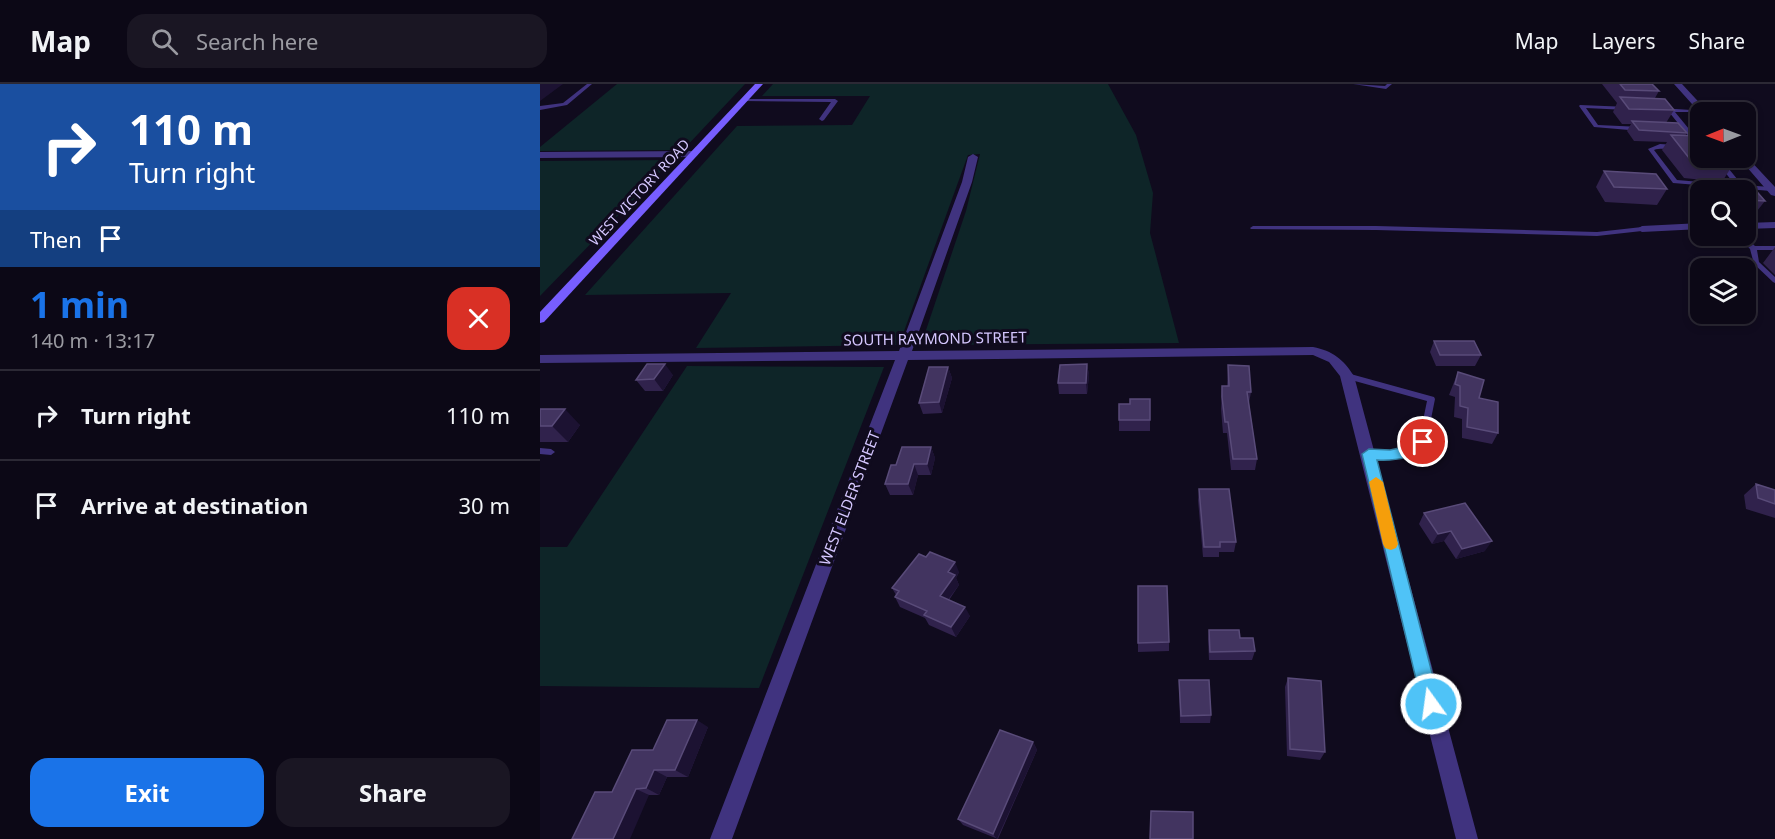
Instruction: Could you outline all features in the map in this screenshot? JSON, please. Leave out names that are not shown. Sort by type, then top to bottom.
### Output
[{"type":"main road","name":"WEST VICTORY ROAD","points":[[540,319],[759,84]]},
{"type":"street","points":[[1678,84],[1695,102]]},
{"type":"street","points":[[540,155],[693,154]]},
{"type":"street","name":"WEST ELDER STREET","points":[[721,839],[904,354],[967,182],[973,157]]},
{"type":"street","points":[[1753,168],[1773,191]]},
{"type":"street","points":[[1642,229],[1690,227]]},
{"type":"street","points":[[1756,227],[1773,228]]},
{"type":"street","name":"SOUTH RAYMOND STREET","points":[[540,359],[1313,351],[1330,356],[1340,363],[1347,376]]},
{"type":"street","points":[[1347,376],[1467,839]]},
{"type":"lane","points":[[540,108],[565,104],[590,84]]},
{"type":"lane","points":[[1355,84],[1386,88],[1390,84]]},
{"type":"lane","points":[[744,100],[835,101],[822,119]]},
{"type":"lane","points":[[1638,109],[1582,106],[1596,126],[1654,129]]},
{"type":"lane","points":[[1649,109],[1690,112]]},
{"type":"lane","points":[[1671,111],[1688,131]]},
{"type":"lane","points":[[1676,131],[1688,131]]},
{"type":"lane","points":[[1680,147],[1660,146],[1651,149],[1675,182],[1690,183]]},
{"type":"lane","points":[[1725,168],[1734,180]]},
{"type":"lane","points":[[1756,189],[1773,191]]},
{"type":"lane","points":[[1253,228],[1376,228],[1598,234],[1642,229]]},
{"type":"lane","points":[[1775,248],[1753,248],[1756,263],[1775,281]]},
{"type":"lane","points":[[1347,376],[1431,399],[1423,442],[1407,452],[1390,456],[1369,454]]},
{"type":"lane","points":[[540,452],[551,452]]},
{"type":"green space","points":[[617,84],[745,84],[683,150],[540,151],[540,147]]},
{"type":"green space","points":[[773,84],[1108,84],[1136,135],[1153,193],[1150,233],[1179,343],[921,345],[966,211],[980,154],[968,155],[899,345],[696,348],[731,293],[585,295],[737,126],[852,125],[870,96],[762,96]]},
{"type":"green space","points":[[672,160],[540,296],[540,161]]},
{"type":"green space","points":[[687,366],[884,367],[759,688],[540,686],[540,547],[567,547]]},
{"type":"building","points":[[1620,84],[1652,84],[1659,91],[1625,90]]},
{"type":"building","points":[[1620,97],[1665,99],[1674,110],[1629,109]]},
{"type":"building","points":[[1632,121],[1678,123],[1687,133],[1639,130]]},
{"type":"building","points":[[1671,135],[1690,136],[1690,159]]},
{"type":"building","points":[[1604,171],[1656,174],[1667,189],[1614,187]]},
{"type":"building","points":[[1756,191],[1765,201],[1756,201]]},
{"type":"building","points":[[1434,341],[1474,341],[1481,355],[1440,355]]},
{"type":"building","points":[[647,364],[665,364],[654,379],[636,380]]},
{"type":"building","points":[[1087,364],[1086,383],[1058,383],[1060,365]]},
{"type":"building","points":[[1228,365],[1249,366],[1251,392],[1247,392],[1257,459],[1233,459],[1222,397],[1222,386],[1229,386]]},
{"type":"building","points":[[929,367],[948,367],[939,402],[919,403]]},
{"type":"building","points":[[1458,372],[1484,380],[1479,398],[1498,402],[1498,433],[1467,427],[1468,408],[1460,406],[1460,386],[1455,384]]},
{"type":"building","points":[[1130,399],[1150,399],[1150,420],[1119,420],[1119,404],[1130,404]]},
{"type":"building","points":[[540,409],[565,409],[552,426],[540,426]]},
{"type":"building","points":[[902,447],[931,447],[927,464],[914,464],[908,484],[885,484],[891,465],[896,465]]},
{"type":"building","points":[[1756,484],[1775,490],[1775,504],[1758,498]]},
{"type":"building","points":[[1199,489],[1229,489],[1236,542],[1220,542],[1220,547],[1204,547]]},
{"type":"building","points":[[1465,503],[1492,541],[1462,549],[1451,531],[1438,534],[1424,513]]},
{"type":"building","points":[[930,552],[955,562],[948,572],[955,575],[940,596],[965,607],[951,627],[924,615],[927,611],[895,597],[899,591],[892,588],[919,554],[926,557]]},
{"type":"building","points":[[1138,586],[1167,586],[1169,642],[1138,643]]},
{"type":"building","points":[[1209,630],[1239,630],[1240,638],[1253,638],[1255,651],[1210,652]]},
{"type":"building","points":[[1288,678],[1321,681],[1325,752],[1290,749]]},
{"type":"building","points":[[1179,680],[1209,680],[1211,715],[1181,716]]},
{"type":"building","points":[[667,720],[697,720],[675,770],[654,770],[646,788],[636,789],[613,839],[572,839],[595,792],[612,792],[632,750],[653,750]]},
{"type":"building","points":[[1000,730],[1033,742],[993,834],[958,819]]},
{"type":"building","points":[[1151,811],[1193,812],[1193,839],[1150,839]]},
{"type":"slow traffic","points":[[1376,482],[1391,544]]},
{"type":"route","points":[[1423,442],[1407,452],[1390,456],[1369,454],[1431,704]]}]
